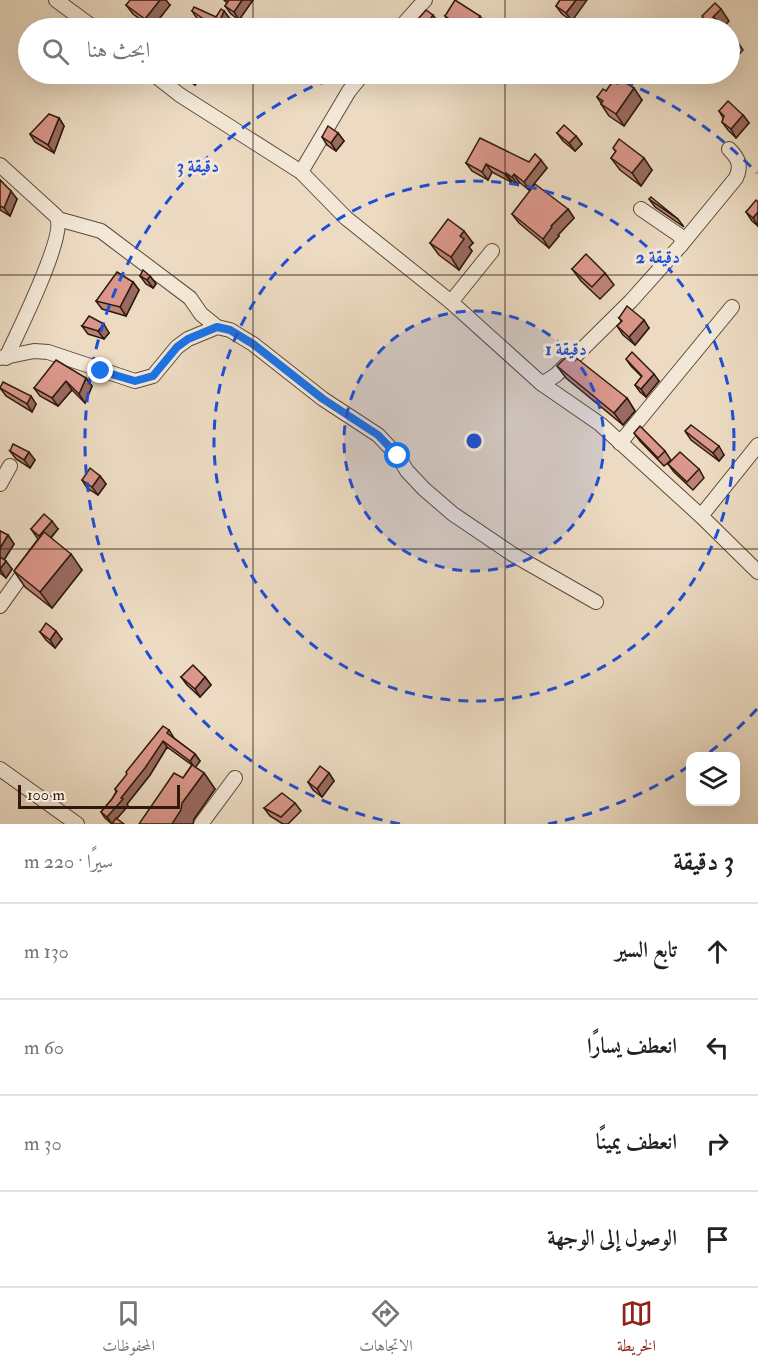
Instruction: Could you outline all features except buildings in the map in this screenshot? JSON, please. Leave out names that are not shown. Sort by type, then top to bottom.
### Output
[{"type":"street","points":[[56,0],[80,18]]},
{"type":"street","points":[[409,18],[425,0]]},
{"type":"street","points":[[166,84],[301,172],[346,218],[451,302],[542,384],[600,424],[701,516],[758,572]]},
{"type":"street","points":[[301,172],[355,84]]},
{"type":"street","points":[[542,384],[556,375],[623,309],[681,245],[736,178],[739,162],[729,149]]},
{"type":"street","points":[[0,165],[58,219],[101,231],[190,298],[201,314],[217,327],[230,330],[253,344],[323,399],[378,435],[424,489],[453,514],[512,554],[596,602]]},
{"type":"street","points":[[641,209],[679,235],[682,240],[681,245]]},
{"type":"street","points":[[3,358],[30,308],[54,246],[59,226],[58,219]]},
{"type":"street","points":[[451,302],[492,251]]},
{"type":"street","points":[[620,443],[732,307]]},
{"type":"street","points":[[3,358],[34,351],[48,352],[135,381],[153,376],[177,347],[188,339],[217,327]]},
{"type":"street","points":[[701,516],[758,445]]},
{"type":"street","points":[[0,484],[10,466]]},
{"type":"street","points":[[0,606],[20,578]]},
{"type":"street","points":[[0,769],[77,824]]},
{"type":"street","points":[[201,824],[235,778]]},
{"type":"route","points":[[101,371],[135,381],[153,376],[177,347],[188,339],[217,327],[230,330],[285,367],[323,399],[378,435],[398,456]]}]
